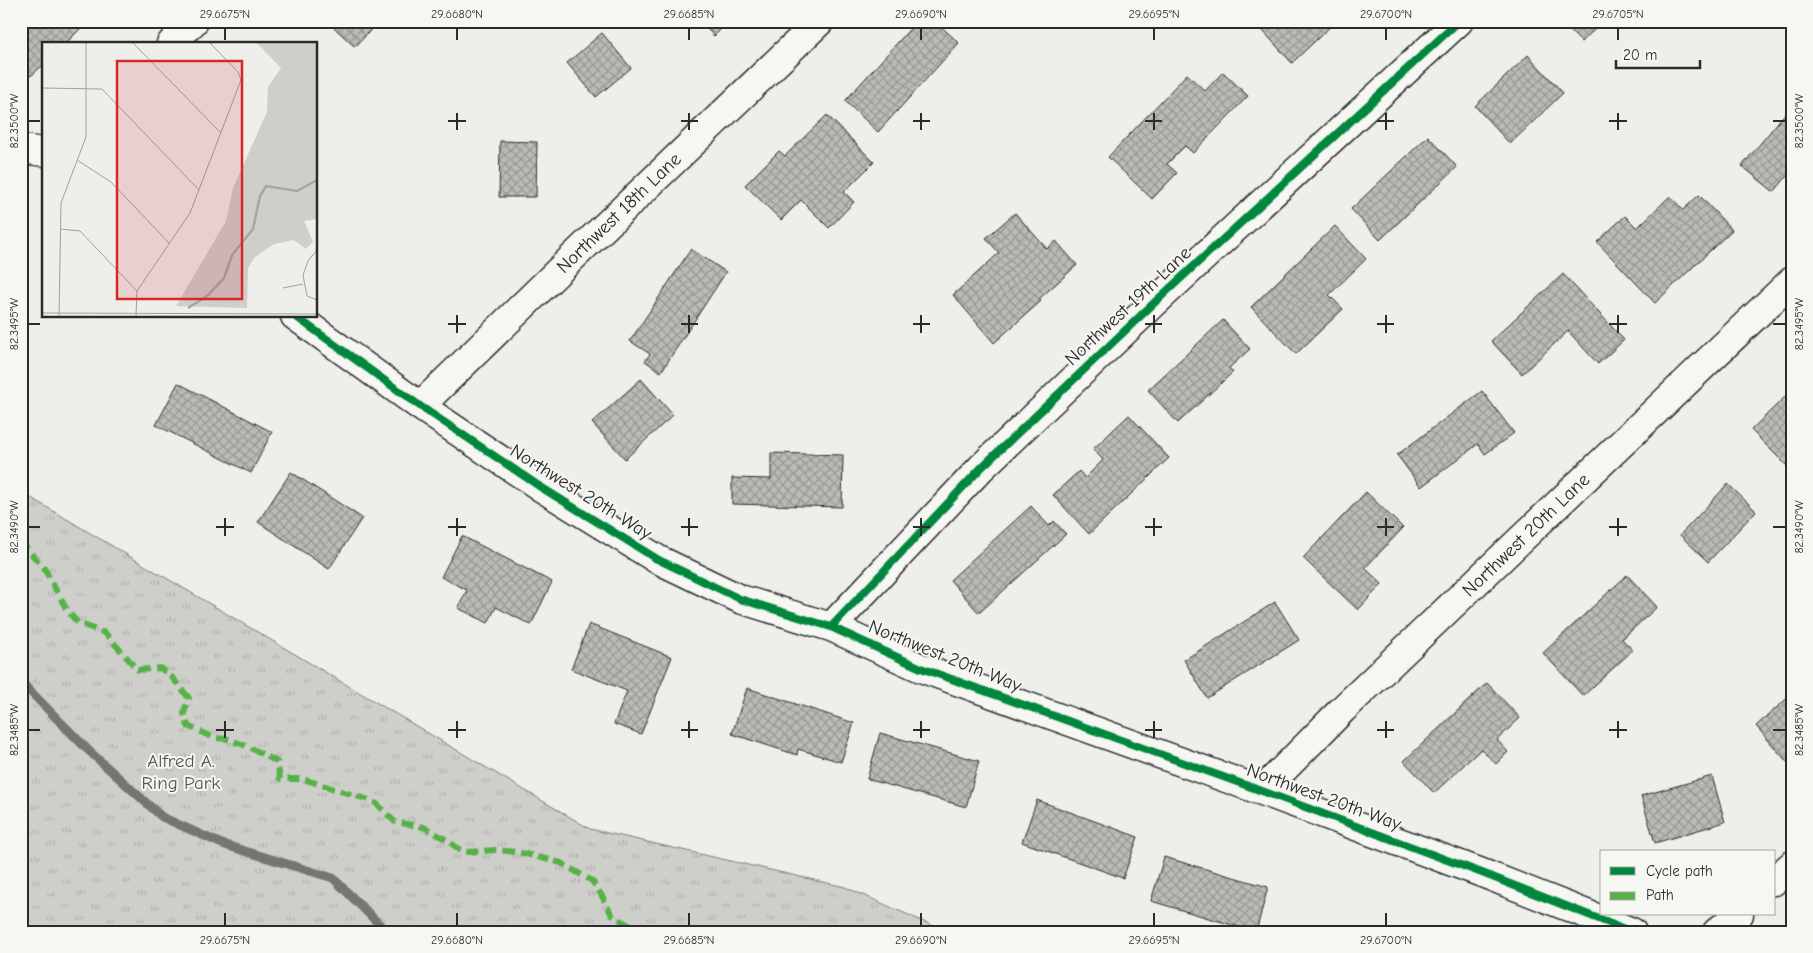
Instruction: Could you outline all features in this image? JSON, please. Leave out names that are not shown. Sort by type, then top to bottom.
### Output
[{"type":"street","points":[[173,42],[194,21]]},
{"type":"street","name":"Northwest 18th Lane","points":[[420,406],[820,21]]},
{"type":"street","name":"Northwest 19th Lane","points":[[831,627],[981,468],[1154,304],[1459,21]]},
{"type":"street","points":[[21,149],[42,152]]},
{"type":"street","name":"Northwest 20th Lane","points":[[1262,791],[1343,709],[1792,281]]},
{"type":"street","name":"Northwest 20th Way","points":[[298,318],[420,406],[539,486],[657,559],[740,600],[831,627],[921,668],[1262,791],[1482,873],[1632,932]]},
{"type":"street","points":[[1776,880],[1792,865]]},
{"type":"street","points":[[1717,932],[1737,916]]},
{"type":"green space","name":"Alfred A. Ring Park","points":[[21,492],[590,829],[845,887],[947,932],[21,932]]},
{"type":"building","points":[[21,21],[88,21],[67,42],[42,42],[42,66],[31,76],[21,66]]},
{"type":"building","points":[[327,21],[379,21],[355,47]]},
{"type":"building","points":[[699,21],[729,21],[714,36]]},
{"type":"building","points":[[917,21],[935,21],[959,43],[878,132],[845,101]]},
{"type":"building","points":[[1254,21],[1336,21],[1292,63]]},
{"type":"building","points":[[1561,21],[1604,21],[1581,42]]},
{"type":"building","points":[[602,33],[631,68],[596,97],[567,63]]},
{"type":"building","points":[[1528,55],[1563,93],[1510,144],[1475,106]]},
{"type":"building","points":[[1223,72],[1248,96],[1193,153],[1185,146],[1167,164],[1177,173],[1152,199],[1108,157],[1187,74],[1205,91]]},
{"type":"building","points":[[1792,105],[1792,170],[1774,192],[1742,166]]},
{"type":"building","points":[[827,115],[874,162],[844,192],[854,202],[829,228],[801,200],[781,220],[745,185],[779,151],[785,156]]},
{"type":"building","points":[[1428,136],[1457,167],[1380,240],[1351,209]]},
{"type":"building","points":[[500,141],[537,142],[536,197],[499,197]]},
{"type":"building","points":[[1699,195],[1732,230],[1655,303],[1597,242],[1625,216],[1637,228],[1670,196],[1683,210]]},
{"type":"building","points":[[1015,213],[1047,249],[1056,241],[1077,265],[1039,299],[1041,301],[994,343],[953,295],[999,253],[986,238]]},
{"type":"building","points":[[1335,226],[1366,259],[1329,295],[1343,309],[1296,354],[1251,307]]},
{"type":"building","points":[[691,249],[726,272],[661,372],[645,361],[650,354],[630,341]]},
{"type":"building","points":[[1563,274],[1624,340],[1598,364],[1568,331],[1522,374],[1491,341]]},
{"type":"building","points":[[1223,320],[1250,349],[1229,368],[1233,372],[1178,423],[1148,390]]},
{"type":"building","points":[[641,379],[673,415],[625,459],[592,423]]},
{"type":"building","points":[[178,383],[272,432],[251,473],[156,425]]},
{"type":"building","points":[[1792,390],[1792,471],[1751,430]]},
{"type":"building","points":[[1482,391],[1514,433],[1485,454],[1478,444],[1421,487],[1397,455]]},
{"type":"building","points":[[1129,415],[1169,458],[1089,534],[1053,495],[1079,471],[1085,478],[1103,460],[1093,449]]},
{"type":"building","points":[[771,453],[843,455],[842,507],[732,504],[732,478],[771,479]]},
{"type":"building","points":[[291,472],[362,518],[329,569],[258,522]]},
{"type":"building","points":[[1728,484],[1756,511],[1708,562],[1680,535]]},
{"type":"building","points":[[1366,492],[1403,528],[1365,568],[1382,584],[1358,610],[1303,558]]},
{"type":"building","points":[[1031,506],[1049,526],[1054,521],[1066,534],[979,613],[950,580]]},
{"type":"building","points":[[462,536],[552,582],[531,625],[496,607],[488,623],[458,608],[467,590],[441,577]]},
{"type":"building","points":[[1627,575],[1657,607],[1622,639],[1633,650],[1583,696],[1543,653]]},
{"type":"building","points":[[1275,602],[1299,640],[1207,698],[1184,660]]},
{"type":"building","points":[[589,624],[672,657],[641,734],[614,724],[627,691],[571,669]]},
{"type":"building","points":[[1487,683],[1520,718],[1497,740],[1508,752],[1496,764],[1481,749],[1434,793],[1404,761]]},
{"type":"building","points":[[747,688],[854,723],[841,762],[798,749],[797,755],[732,734]]},
{"type":"building","points":[[1792,694],[1792,760],[1788,763],[1756,726]]},
{"type":"building","points":[[880,733],[979,761],[966,807],[867,779]]},
{"type":"building","points":[[1712,776],[1725,822],[1655,843],[1641,796]]},
{"type":"building","points":[[1037,800],[1138,837],[1123,878],[1022,842]]},
{"type":"building","points":[[1164,857],[1268,887],[1256,932],[1151,901]]},
{"type":"waterway","points":[[21,682],[88,750],[162,817],[222,844],[333,878],[387,932]]},
{"type":"marked path","points":[[21,539],[22,543],[44,568],[68,612],[78,623],[105,633],[138,670],[160,668],[170,675],[189,698],[184,713],[188,726],[214,738],[229,739],[277,762],[280,779],[303,779],[366,799],[377,804],[395,822],[424,827],[460,850],[469,852],[495,850],[518,852],[561,863],[592,881],[612,915],[629,925],[631,932]]},
{"type":"cycle path","points":[[831,627],[981,468],[1154,303],[1459,21]]},
{"type":"cycle path","points":[[298,318],[420,406],[539,486],[657,559],[740,599],[831,627],[921,668],[1262,791],[1482,873],[1632,932]]}]
